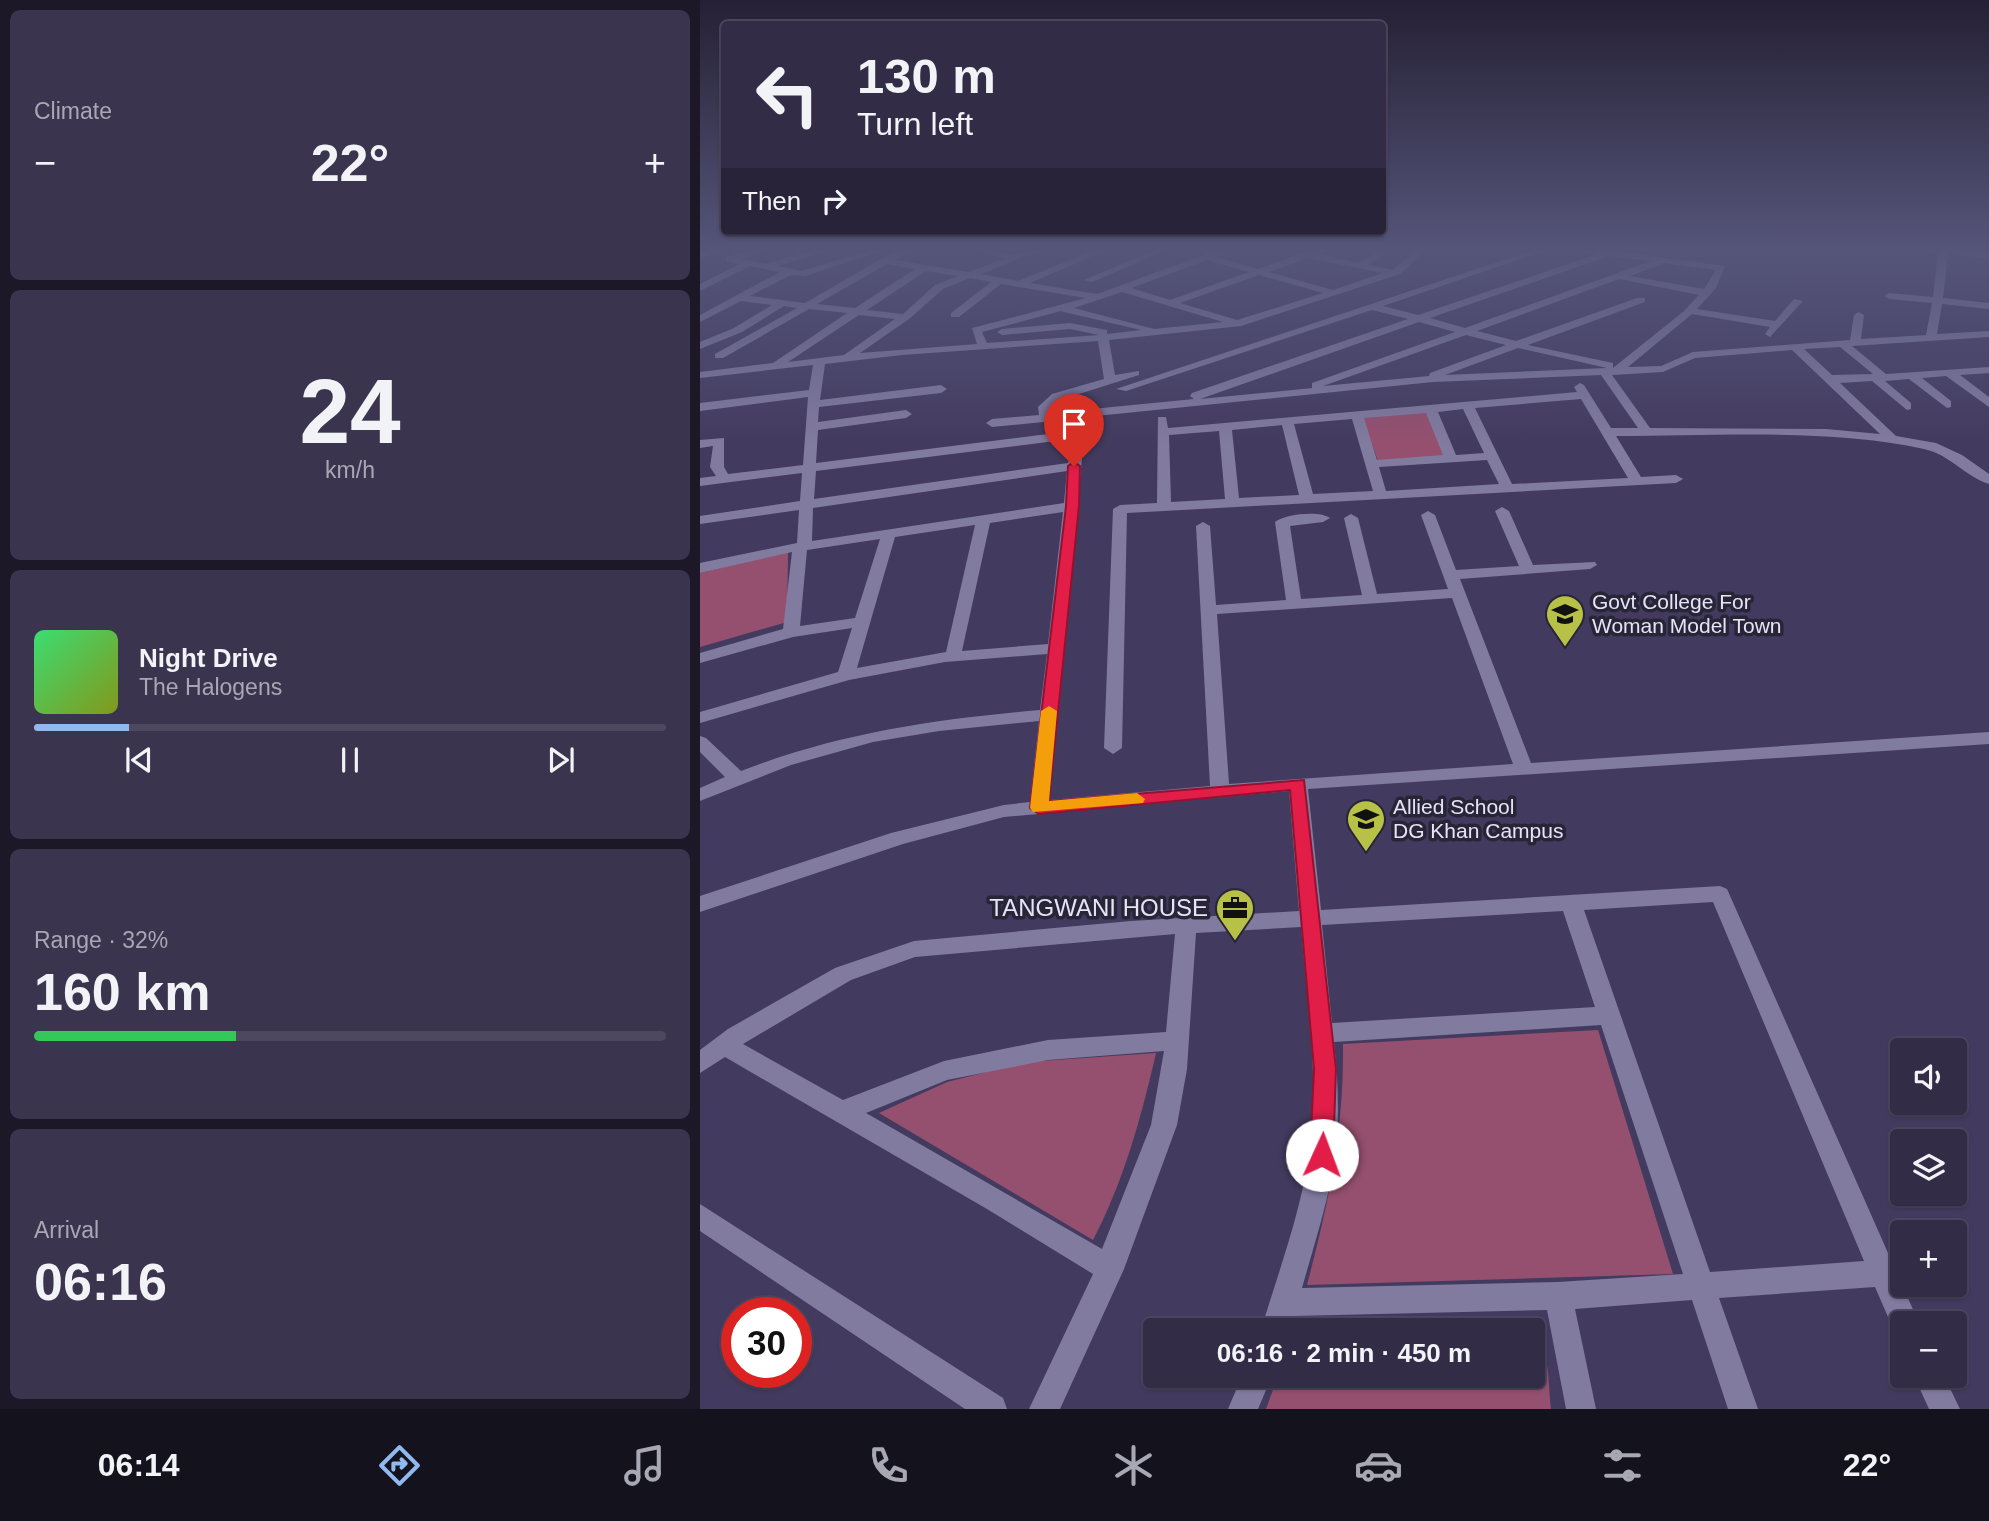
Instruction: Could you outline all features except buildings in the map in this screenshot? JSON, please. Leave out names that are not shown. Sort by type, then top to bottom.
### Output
[{"type":"street","points":[[700,346],[738,330],[764,314]]},
{"type":"street","points":[[755,369],[719,356],[757,337],[793,314]]},
{"type":"street","points":[[774,366],[852,314]]},
{"type":"street","points":[[878,314],[905,317]]},
{"type":"street","points":[[847,358],[909,314]]},
{"type":"street","points":[[983,346],[976,330],[1040,314]]},
{"type":"street","points":[[1086,314],[1163,332]]},
{"type":"street","points":[[1205,314],[1237,324]]},
{"type":"street","points":[[700,375],[847,358],[1163,332],[1237,324],[1269,314]]},
{"type":"street","points":[[1122,389],[1350,314]]},
{"type":"street","points":[[1402,314],[1614,370],[1645,430]]},
{"type":"street","points":[[1166,406],[1436,314]]},
{"type":"street","points":[[1316,391],[1314,386],[1322,381],[1519,314]]},
{"type":"street","points":[[1421,381],[1602,314]]},
{"type":"street","points":[[1614,370],[1686,314]]},
{"type":"street","points":[[1707,314],[1778,325]]},
{"type":"street","points":[[1756,349],[1787,314]]},
{"type":"street","points":[[1931,337],[1936,314]]},
{"type":"street","points":[[1855,342],[1859,315]]},
{"type":"street","points":[[978,334],[1070,326],[1122,336]]},
{"type":"street","points":[[992,423],[1421,381],[1663,369],[1693,355],[1989,334]]},
{"type":"street","points":[[1103,338],[1110,381]]},
{"type":"street","points":[[1842,344],[1908,405]]},
{"type":"street","points":[[1796,347],[1825,378],[1892,439]]},
{"type":"street","points":[[791,632],[807,505],[813,399],[820,361]]},
{"type":"street","points":[[1046,418],[1044,407],[1049,401],[1171,362]]},
{"type":"street","points":[[1825,378],[1841,380],[1989,370]]},
{"type":"street","points":[[1570,373],[1637,481]]},
{"type":"street","points":[[1949,373],[1989,403]]},
{"type":"street","points":[[1913,376],[1948,404]]},
{"type":"street","points":[[700,407],[941,389]]},
{"type":"street","points":[[1163,432],[1430,407],[1586,396]]},
{"type":"street","points":[[1467,404],[1507,488]]},
{"type":"street","points":[[1164,506],[1161,471],[1166,406]]},
{"type":"street","points":[[1430,407],[1451,459]]},
{"type":"street","points":[[812,427],[906,414]]},
{"type":"street","points":[[1039,808],[1073,506],[1080,414]]},
{"type":"street","points":[[1357,414],[1381,495]]},
{"type":"street","points":[[1287,420],[1307,498]]},
{"type":"street","points":[[1225,425],[1232,502]]},
{"type":"street","points":[[1609,432],[1645,430],[1826,433],[1892,439],[1931,446],[1957,458],[1989,480]]},
{"type":"street","points":[[700,482],[1078,434]]},
{"type":"street","points":[[700,444],[720,441],[717,467],[724,479]]},
{"type":"street","points":[[1372,464],[1493,456]]},
{"type":"street","points":[[700,520],[1074,466]]},
{"type":"street","points":[[1113,748],[1120,509],[1676,478]]},
{"type":"street","points":[[700,568],[802,547],[984,517],[1073,506]]},
{"type":"street","points":[[1502,511],[1528,569]]},
{"type":"street","points":[[1428,515],[1524,769]]},
{"type":"street","points":[[953,656],[984,517]]},
{"type":"street","points":[[1294,604],[1282,522],[1323,518]]},
{"type":"street","points":[[1351,518],[1371,599]]},
{"type":"street","points":[[1203,526],[1220,791]]},
{"type":"street","points":[[846,676],[889,533]]},
{"type":"street","points":[[1451,575],[1590,565]]},
{"type":"street","points":[[1209,610],[1457,593]]},
{"type":"street","points":[[700,658],[791,632],[864,621]]},
{"type":"street","points":[[700,718],[846,676],[953,656],[1056,648]]},
{"type":"street","points":[[700,796],[803,755],[872,737],[934,726],[1049,715]]},
{"type":"street","points":[[700,904],[898,838],[1004,811],[1298,784],[1989,738]]},
{"type":"street","points":[[700,743],[738,779]]},
{"type":"street","points":[[1279,1318],[1305,1231],[1322,1155],[1325,1069],[1298,784]]},
{"type":"street","points":[[700,1063],[724,1045],[843,974],[914,949],[1185,926],[1720,894],[1899,1311]]},
{"type":"street","points":[[1571,903],[1742,1409]]},
{"type":"street","points":[[1044,1409],[1094,1307],[1164,1125],[1177,1041],[1185,926]]},
{"type":"street","points":[[1321,1033],[1609,1015]]},
{"type":"street","points":[[842,1112],[944,1070],[1048,1050],[1177,1041]]},
{"type":"street","points":[[724,1045],[1110,1269]]},
{"type":"street","points":[[700,1216],[992,1409]]},
{"type":"street","points":[[1284,1303],[1558,1296],[1882,1273]]},
{"type":"street","points":[[1558,1296],[1581,1409]]},
{"type":"street","points":[[1243,1409],[1252,1388]]},
{"type":"street","points":[[1935,1388],[1945,1409]]},
{"type":"shaded area","points":[[1427,410],[1445,457],[1378,461],[1362,416]]},
{"type":"shaded area","points":[[788,552],[787,622],[700,647],[700,573]]},
{"type":"shaded area","points":[[1598,1030],[1673,1274],[1307,1285],[1334,1166],[1341,1106],[1343,1044]]},
{"type":"shaded area","points":[[1156,1053],[1131,1148],[1114,1195],[1093,1240],[879,1113],[947,1082],[1026,1062]]},
{"type":"shaded area","points":[[1545,1356],[1551,1409],[1266,1409],[1274,1388],[1545,1388]]},
{"type":"slow traffic","points":[[1049,711],[1039,808],[1137,799]]},
{"type":"place","name":"Govt College For Woman Model Town","points":[[1565,648]]},
{"type":"place","name":"Allied School DG Khan Campus","points":[[1366,853]]},
{"type":"place","name":"TANGWANI HOUSE","points":[[1235,942]]},
{"type":"route","points":[[1074,466],[1073,506],[1039,808],[1298,784],[1325,1069],[1322,1155]]}]
